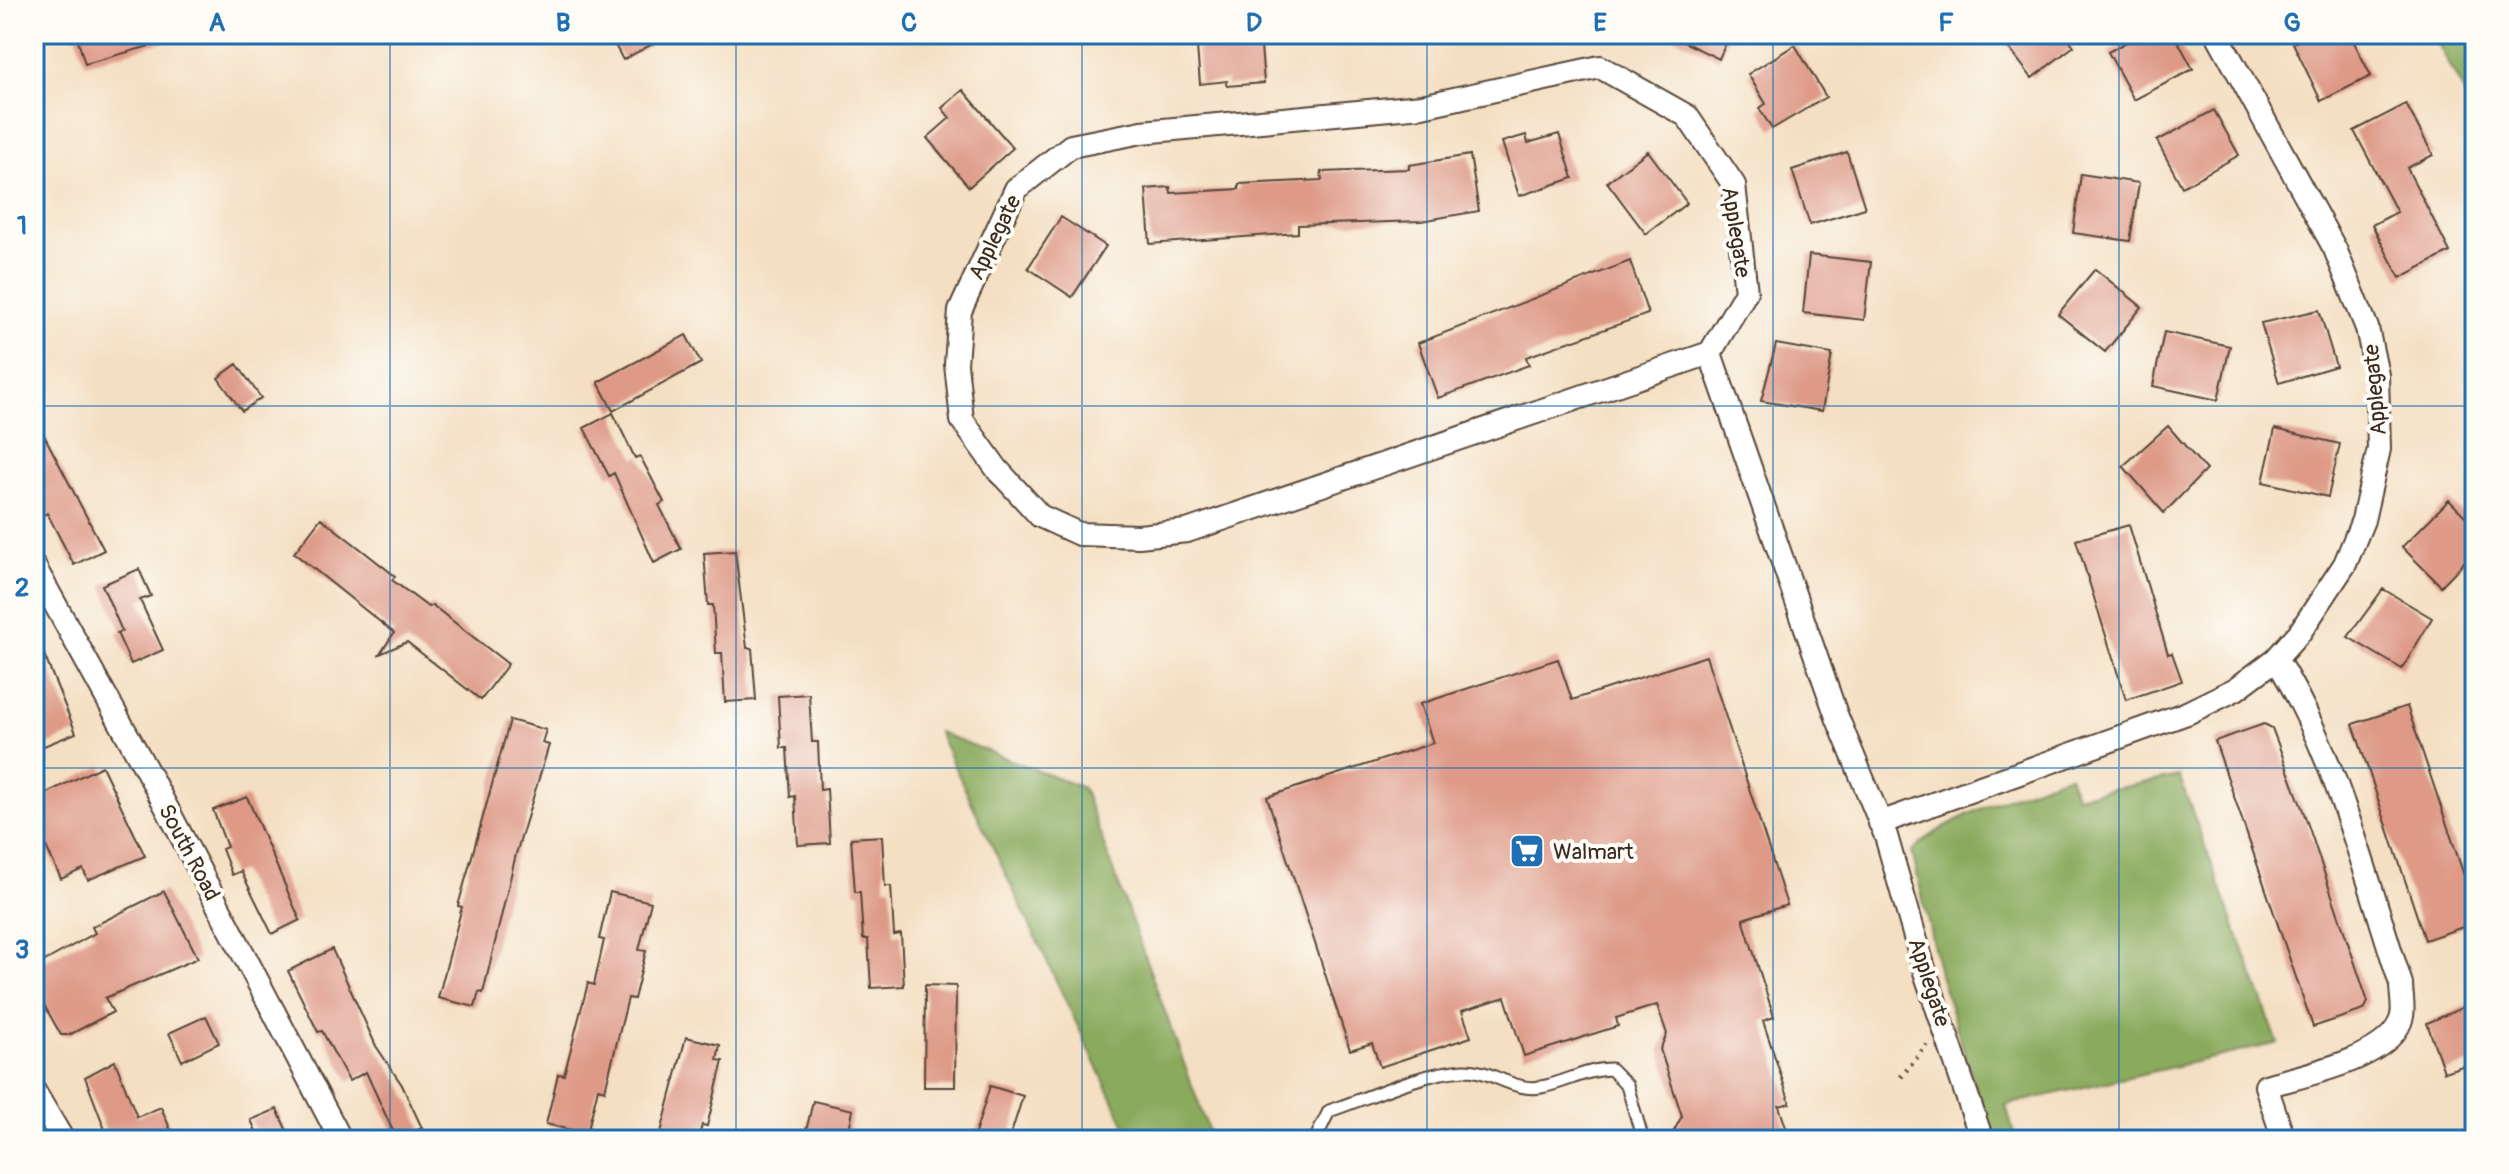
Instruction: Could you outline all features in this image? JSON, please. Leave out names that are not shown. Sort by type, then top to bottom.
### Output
[{"type":"street","name":"Applegate","points":[[1880,823],[2187,713],[2236,689],[2276,659],[2326,597],[2345,564],[2363,520],[2379,449],[2377,375],[2367,328],[2335,249],[2217,34]]},
{"type":"street","name":"Applegate","points":[[1710,353],[1187,531],[1139,536],[1079,534],[1040,516],[997,469],[962,420],[956,364],[960,311],[1016,189],[1071,146],[1142,132],[1422,106],[1600,67],[1687,116],[1734,185],[1746,292],[1710,353],[1837,717],[1880,823],[1925,972],[1982,1140]]},
{"type":"street","name":"South Road","points":[[34,566],[152,780],[341,1140]]},
{"type":"street","points":[[2276,659],[2296,691],[2323,756],[2401,984],[2403,1015],[2396,1031],[2362,1055],[2266,1086],[2284,1140]]},
{"type":"street","points":[[34,1091],[63,1140]]},
{"type":"lane","points":[[1315,1140],[1329,1111],[1427,1078],[1465,1070],[1487,1074],[1514,1085],[1539,1088],[1595,1069],[1611,1069],[1627,1085],[1643,1140]]},
{"type":"green space","points":[[2433,34],[2475,34],[2475,113]]},
{"type":"green space","points":[[938,732],[1083,788],[1212,1140],[1132,1140]]},
{"type":"green space","points":[[2069,775],[2076,796],[2179,776],[2278,1043],[2006,1105],[2016,1140],[1992,1140],[1941,978],[1912,852],[1963,817]]},
{"type":"building","points":[[76,34],[170,34],[171,40],[85,64]]},
{"type":"building","points":[[609,34],[671,34],[623,60]]},
{"type":"building","points":[[1196,34],[1260,34],[1264,83],[1227,86],[1227,81],[1200,84]]},
{"type":"building","points":[[1667,34],[1730,34],[1719,59]]},
{"type":"building","points":[[1998,34],[2065,34],[2074,46],[2032,78]]},
{"type":"building","points":[[2141,34],[2174,34],[2193,69],[2134,100],[2108,52]]},
{"type":"building","points":[[2311,34],[2350,34],[2371,76],[2321,101],[2293,43]]},
{"type":"building","points":[[1795,45],[1826,97],[1772,129],[1759,108],[1766,104],[1748,74]]},
{"type":"building","points":[[963,90],[1013,148],[969,187],[927,138],[950,118],[942,108]]},
{"type":"building","points":[[2406,104],[2433,155],[2407,168],[2450,252],[2400,278],[2372,225],[2397,212],[2354,131]]},
{"type":"building","points":[[2214,110],[2239,155],[2182,187],[2157,141]]},
{"type":"building","points":[[1559,134],[1573,178],[1519,196],[1502,142],[1526,135],[1528,143]]},
{"type":"building","points":[[1648,151],[1687,203],[1646,234],[1607,182]]},
{"type":"building","points":[[1847,152],[1865,208],[1810,225],[1792,170]]},
{"type":"building","points":[[1470,155],[1479,211],[1421,221],[1298,225],[1298,233],[1150,244],[1146,189],[1170,187],[1171,193],[1239,189],[1239,184],[1322,180],[1321,172],[1409,169],[1409,165]]},
{"type":"building","points":[[2081,174],[2139,183],[2130,241],[2073,233]]},
{"type":"building","points":[[1061,217],[1106,246],[1072,297],[1028,268]]},
{"type":"building","points":[[1809,255],[1871,262],[1864,320],[1803,313]]},
{"type":"building","points":[[1630,261],[1648,314],[1526,357],[1529,365],[1438,398],[1418,343]]},
{"type":"building","points":[[2095,269],[2142,307],[2105,352],[2058,314]]},
{"type":"building","points":[[2319,310],[2336,366],[2279,383],[2261,323]]},
{"type":"building","points":[[2164,332],[2230,346],[2218,400],[2153,386]]},
{"type":"building","points":[[686,335],[701,363],[613,411],[598,382]]},
{"type":"building","points":[[1776,344],[1832,354],[1822,411],[1761,401]]},
{"type":"building","points":[[237,364],[261,398],[242,411],[218,378]]},
{"type":"building","points":[[613,413],[635,458],[640,456],[664,502],[659,505],[681,549],[654,563],[614,473],[609,476],[584,428]]},
{"type":"building","points":[[34,416],[104,550],[74,565],[47,513],[34,520]]},
{"type":"building","points":[[2168,426],[2206,470],[2164,513],[2123,466]]},
{"type":"building","points":[[2275,429],[2340,444],[2328,497],[2263,482]]},
{"type":"building","points":[[2449,500],[2475,526],[2475,551],[2441,586],[2402,547]]},
{"type":"building","points":[[321,518],[395,576],[392,580],[428,607],[432,605],[508,664],[481,700],[407,642],[380,654],[394,633],[294,553]]},
{"type":"building","points":[[2129,525],[2168,654],[2172,653],[2182,681],[2126,700],[2076,540]]},
{"type":"building","points":[[735,551],[747,648],[752,648],[756,700],[725,702],[722,653],[716,653],[713,605],[708,605],[704,553]]},
{"type":"building","points":[[139,569],[151,596],[140,600],[163,650],[131,664],[117,633],[122,631],[102,585]]},
{"type":"building","points":[[2383,589],[2432,618],[2402,669],[2348,637]]},
{"type":"building","points":[[34,630],[76,733],[34,750]]},
{"type":"building","name":"Walmart","points":[[1706,656],[1787,905],[1743,919],[1774,1017],[1763,1021],[1790,1103],[1779,1106],[1790,1140],[1669,1140],[1682,1116],[1660,1049],[1667,1034],[1657,1005],[1616,1018],[1618,1026],[1524,1056],[1505,997],[1462,1011],[1471,1037],[1380,1067],[1372,1043],[1350,1050],[1267,797],[1433,743],[1420,704],[1558,659],[1572,700]]},
{"type":"building","points":[[809,694],[812,742],[818,742],[820,790],[827,789],[830,843],[798,845],[795,796],[790,797],[787,748],[781,748],[778,696]]},
{"type":"building","points":[[2407,706],[2475,908],[2475,923],[2425,940],[2353,724]]},
{"type":"building","points":[[510,720],[546,730],[542,743],[549,745],[516,854],[483,993],[479,992],[475,1007],[438,998],[462,907],[458,906]]},
{"type":"building","points":[[2264,724],[2272,728],[2305,816],[2368,1002],[2364,1010],[2313,1027],[2215,741]]},
{"type":"building","points":[[102,766],[145,856],[88,880],[83,869],[61,879],[37,827],[42,825],[34,799]]},
{"type":"building","points":[[247,797],[300,920],[272,934],[241,871],[232,875],[222,849],[227,847],[213,810]]},
{"type":"building","points":[[882,836],[885,886],[891,886],[894,935],[901,934],[904,986],[871,988],[868,939],[863,939],[860,892],[855,892],[851,838]]},
{"type":"building","points":[[164,891],[198,958],[105,998],[113,1012],[69,1035],[61,1035],[34,987],[34,967],[95,933],[92,927]]},
{"type":"building","points":[[610,892],[651,902],[639,950],[646,951],[634,999],[628,998],[605,1090],[598,1088],[587,1134],[546,1124],[558,1074],[564,1075],[588,983],[594,985],[604,940],[599,939]]},
{"type":"building","points":[[332,949],[376,1046],[402,1085],[422,1128],[397,1140],[366,1072],[349,1081],[322,1031],[318,1032],[288,971]]},
{"type":"building","points":[[925,985],[956,986],[955,1087],[924,1087]]},
{"type":"building","points":[[2475,1002],[2475,1062],[2444,1072],[2427,1023]]},
{"type":"building","points":[[206,1016],[219,1043],[182,1061],[169,1033]]},
{"type":"building","points":[[686,1037],[720,1045],[717,1060],[723,1061],[707,1126],[702,1125],[698,1140],[659,1140]]},
{"type":"building","points":[[115,1061],[137,1117],[161,1107],[175,1140],[109,1140],[85,1077]]},
{"type":"building","points":[[990,1086],[1023,1096],[1009,1140],[973,1140]]},
{"type":"building","points":[[813,1101],[853,1110],[847,1140],[804,1140]]},
{"type":"building","points":[[277,1109],[291,1140],[260,1140],[251,1120]]},
{"type":"place","name":"Walmart","points":[[1527,851]]}]
